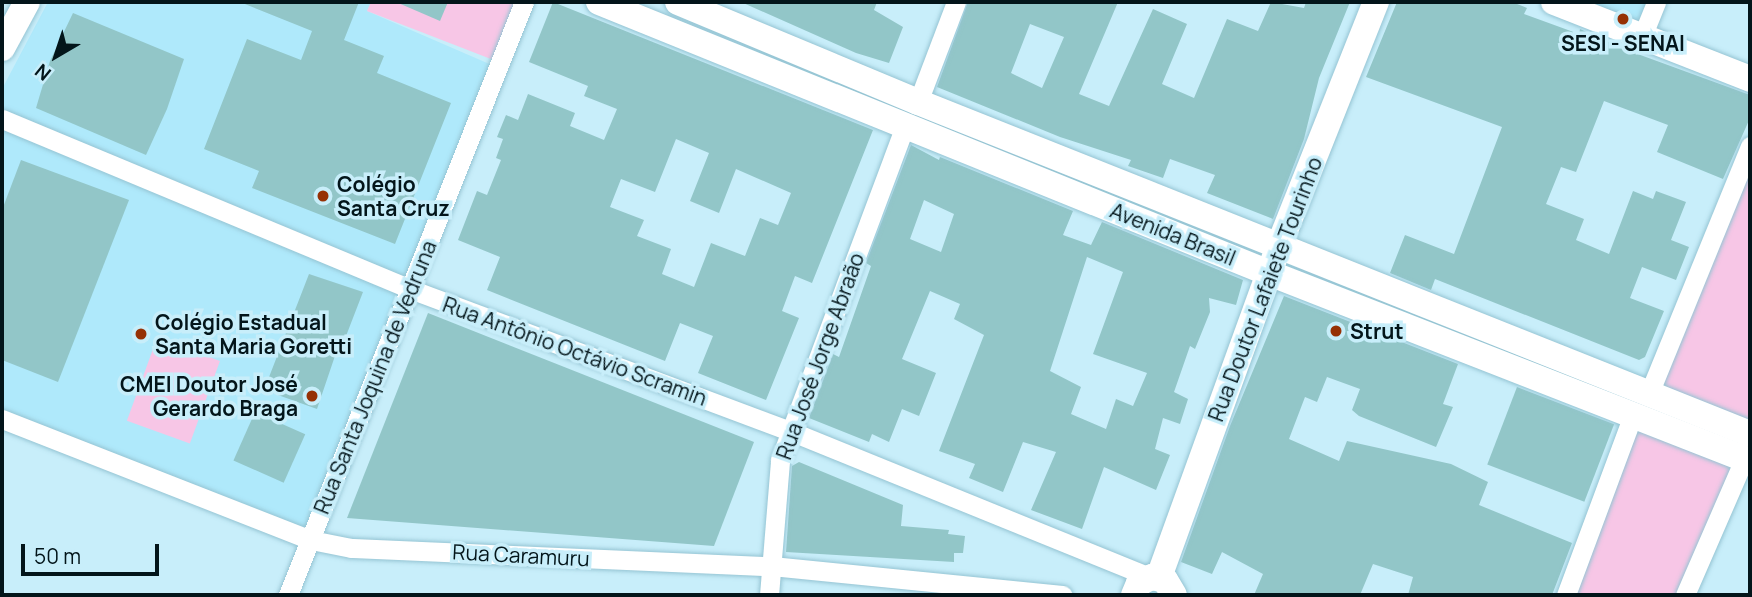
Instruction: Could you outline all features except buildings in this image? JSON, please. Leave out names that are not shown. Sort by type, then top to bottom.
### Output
[{"type":"main road","points":[[2,48],[27,2]]},
{"type":"main road","name":"Avenida Brasil","points":[[599,2],[1278,247],[1748,451]]},
{"type":"main road","name":"Avenida Brasil","points":[[678,2],[911,114],[1269,274],[1641,405]]},
{"type":"main road","name":"Rua Doutor Lafaiete Tourinho","points":[[1163,588],[1278,247],[1376,2]]},
{"type":"main road","points":[[1554,2],[1750,79]]},
{"type":"street","name":"Rua Santa Joquina de Vedruna","points":[[288,595],[524,2]]},
{"type":"street","name":"Rua José Jorge Abraão","points":[[769,595],[780,460],[956,2]]},
{"type":"street","points":[[1642,37],[1656,2]]},
{"type":"street","name":"Rua Antônio Octávio Scramin","points":[[2,120],[410,289],[790,431],[1163,588]]},
{"type":"street","points":[[1566,595],[1641,405],[1750,146]]},
{"type":"street","name":"Rua Caramuru","points":[[2,419],[311,540],[351,548],[771,566],[1062,595]]},
{"type":"street","points":[[1685,595],[1748,451]]},
{"type":"shaded area","name":"Colégio Santa Cruz","points":[[48,2],[371,2],[367,11],[494,66],[407,282],[2,110],[2,89]]},
{"type":"shaded area","points":[[371,2],[520,2],[496,61],[367,11]]},
{"type":"shaded area","name":"SESI - SENAI","points":[[1554,2],[1656,2],[1642,37]]},
{"type":"shaded area","name":"Colégio Estadual Santa Maria Goretti","points":[[2,119],[410,289],[311,540],[2,419]]},
{"type":"shaded area","points":[[1750,146],[1750,434],[1648,396]]},
{"type":"shaded area","points":[[157,338],[220,361],[190,444],[127,421]]},
{"type":"shaded area","points":[[1633,415],[1744,459],[1685,595],[1566,595]]},
{"type":"place","name":"SESI - SENAI","points":[[1623,19]]},
{"type":"place","name":"Colégio Santa Cruz","points":[[323,196]]},
{"type":"place","name":"Strut","points":[[1336,331]]},
{"type":"place","name":"Colégio Estadual Santa Maria Goretti","points":[[141,334]]},
{"type":"place","name":"CMEI Doutor José Gerardo Braga","points":[[312,396]]}]
